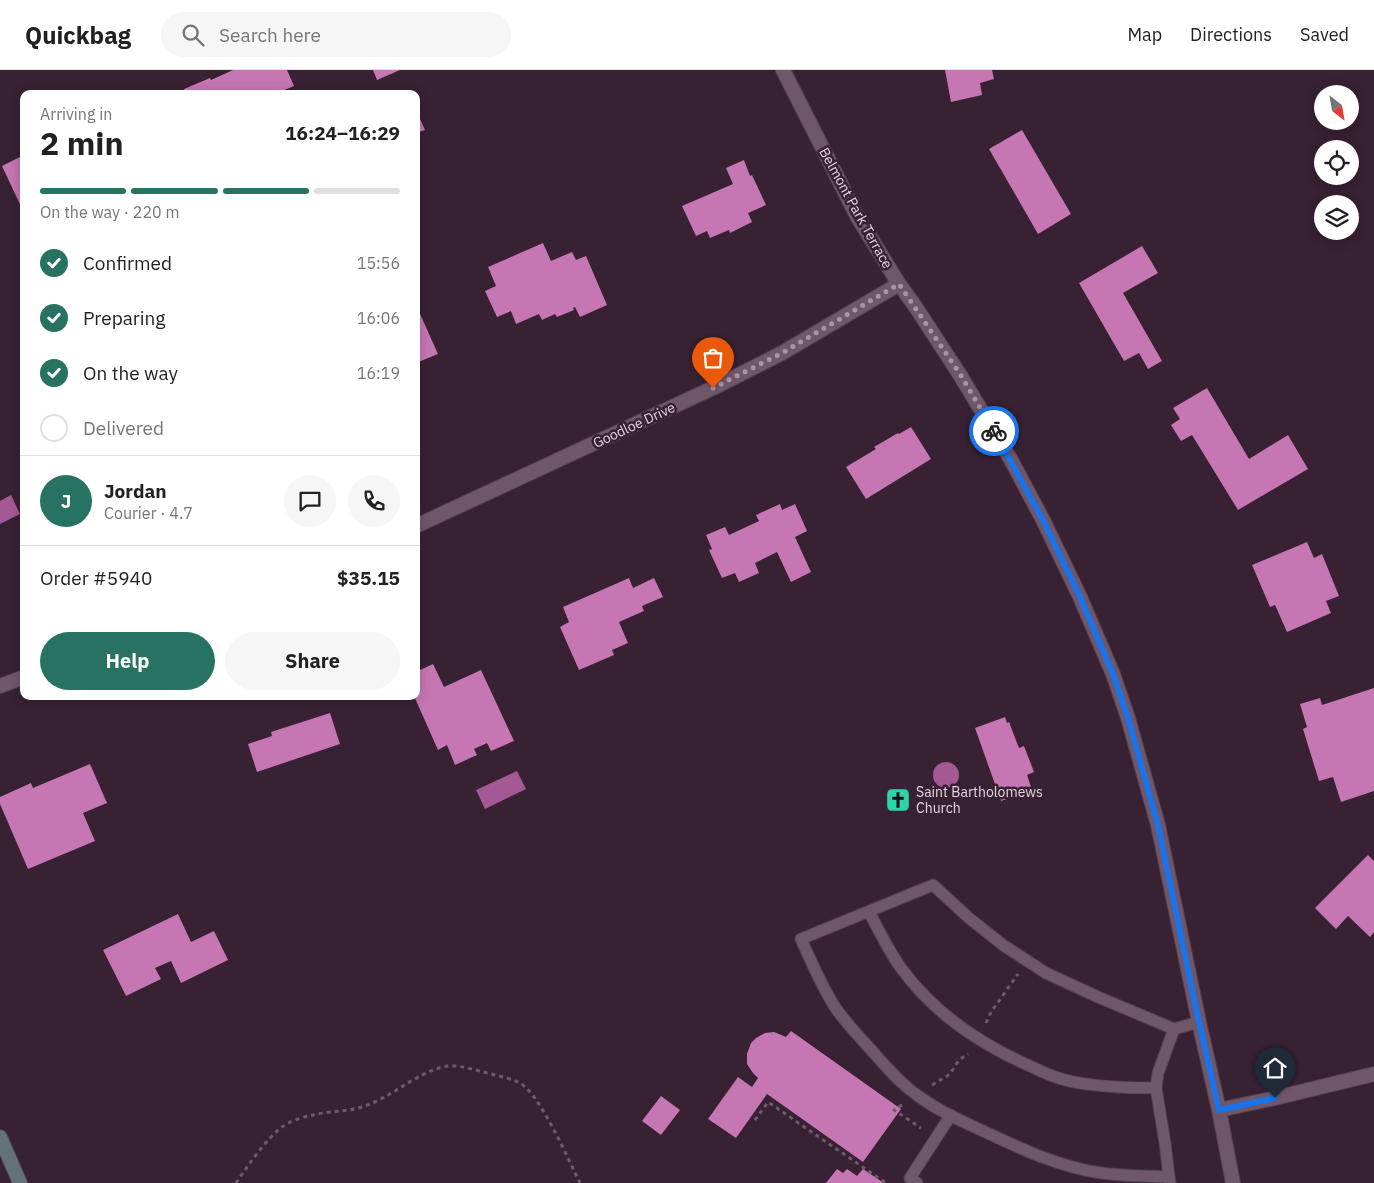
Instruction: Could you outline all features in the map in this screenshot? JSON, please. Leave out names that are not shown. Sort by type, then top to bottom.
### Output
[{"type":"main road","points":[[0,1137],[20,1183]]},
{"type":"street","name":"Belmont Park Terrace","points":[[783,70],[857,216],[899,284],[960,374],[1011,460],[1068,572],[1113,674],[1128,718],[1158,825],[1233,1183]]},
{"type":"street","name":"Goodloe Drive","points":[[420,524],[713,388],[782,353],[899,284]]},
{"type":"street","points":[[0,686],[20,678]]},
{"type":"street","points":[[1219,1110],[1374,1074]]},
{"type":"lane","points":[[1174,1029],[1158,1073],[1156,1088],[1170,1180],[1100,1173],[1074,1167],[1024,1150],[951,1116],[917,1095],[890,1071],[838,1010],[823,985],[801,939],[933,886],[1003,945],[1046,973],[1174,1029],[1199,1022]]},
{"type":"lane","points":[[869,912],[892,955],[909,978],[942,1012],[978,1038],[1013,1059],[1036,1070],[1067,1081],[1117,1087],[1156,1088]]},
{"type":"lane","points":[[917,1183],[910,1178],[951,1116]]},
{"type":"path","points":[[922,1128],[894,1110],[950,1074],[958,1060],[973,1050],[992,1012],[1026,961]]},
{"type":"path","points":[[236,1183],[269,1140],[282,1127],[315,1114],[360,1108],[384,1099],[415,1078],[441,1067],[455,1065],[509,1080],[526,1088],[534,1096],[545,1114],[580,1183]]},
{"type":"path","points":[[756,1120],[768,1102],[886,1183]]},
{"type":"shaded area","points":[[11,495],[20,514],[0,524],[0,501]]},
{"type":"shaded area","points":[[946,762],[955,766],[959,775],[955,784],[946,788],[937,784],[933,775],[937,766]]},
{"type":"shaded area","points":[[517,771],[526,789],[485,809],[476,790]]},
{"type":"building","points":[[233,70],[287,70],[294,86],[284,90],[184,89],[210,78],[211,80]]},
{"type":"building","points":[[373,70],[400,70],[377,80]]},
{"type":"building","points":[[945,70],[992,70],[994,79],[980,83],[982,95],[951,102]]},
{"type":"building","points":[[420,119],[425,130],[420,132]]},
{"type":"building","points":[[1022,130],[1071,214],[1038,234],[989,149]]},
{"type":"building","points":[[20,157],[20,204],[2,166]]},
{"type":"building","points":[[744,160],[750,176],[752,175],[766,205],[748,213],[752,222],[730,233],[729,230],[710,238],[707,231],[696,236],[682,206],[733,184],[726,168]]},
{"type":"building","points":[[543,243],[551,261],[572,252],[576,260],[586,256],[607,305],[580,317],[575,307],[573,308],[574,310],[557,317],[555,314],[542,320],[539,314],[516,324],[511,311],[497,317],[485,291],[496,286],[488,267]]},
{"type":"building","points":[[1142,246],[1158,273],[1123,293],[1162,361],[1148,369],[1139,353],[1124,361],[1079,283]]},
{"type":"building","points":[[420,314],[438,354],[420,361]]},
{"type":"building","points":[[1207,388],[1249,459],[1288,435],[1308,469],[1238,510],[1192,435],[1181,441],[1171,425],[1180,419],[1173,408]]},
{"type":"building","points":[[911,427],[931,459],[866,499],[846,467],[876,449],[874,447]]},
{"type":"building","points":[[780,504],[782,510],[795,504],[807,531],[795,537],[811,572],[791,582],[777,552],[755,563],[759,573],[739,582],[735,573],[722,578],[709,550],[712,549],[706,535],[725,527],[729,535],[759,521],[756,515]]},
{"type":"building","points":[[1307,542],[1314,558],[1322,554],[1339,596],[1326,601],[1331,613],[1287,632],[1275,605],[1270,607],[1252,565]]},
{"type":"building","points":[[629,578],[633,588],[654,578],[663,597],[642,606],[644,611],[619,622],[628,643],[612,650],[614,655],[579,670],[560,627],[569,622],[563,607]]},
{"type":"building","points":[[433,664],[444,687],[481,670],[514,741],[491,751],[487,743],[474,749],[477,755],[455,765],[447,745],[438,750],[416,700],[420,700],[420,670]]},
{"type":"building","points":[[1374,688],[1374,791],[1341,802],[1333,777],[1319,781],[1303,729],[1307,727],[1300,704],[1320,698],[1322,705]]},
{"type":"building","points":[[330,713],[340,744],[257,772],[248,744],[272,736],[271,732]]},
{"type":"building","points":[[1005,717],[1007,723],[1009,722],[1019,748],[1024,746],[1034,772],[1027,775],[1032,790],[1001,801],[975,728]]},
{"type":"building","points":[[90,764],[107,803],[83,813],[95,841],[28,869],[0,804],[0,797],[31,783],[33,788]]},
{"type":"building","points":[[1368,855],[1374,861],[1374,932],[1370,937],[1348,916],[1336,929],[1315,908]]},
{"type":"building","points":[[178,914],[191,942],[214,931],[228,960],[181,983],[171,961],[155,968],[161,979],[126,996],[103,950]]},
{"type":"building","points":[[791,1031],[901,1109],[863,1162],[767,1094],[736,1138],[708,1119],[738,1077],[752,1087],[758,1078],[747,1064],[747,1054],[751,1043],[765,1033],[774,1032],[786,1037]]},
{"type":"building","points":[[661,1096],[680,1110],[661,1135],[642,1121]]},
{"type":"building","points":[[837,1169],[843,1173],[847,1169],[857,1176],[863,1169],[884,1183],[826,1183]]},
{"type":"way so far","points":[[713,388],[782,353],[899,284],[960,374],[994,431]]},
{"type":"place","name":"Saint Bartholomews Church","points":[[898,800]]},
{"type":"route","points":[[994,431],[1043,520],[1080,597],[1113,674],[1128,718],[1158,825],[1219,1110],[1275,1098]]}]
